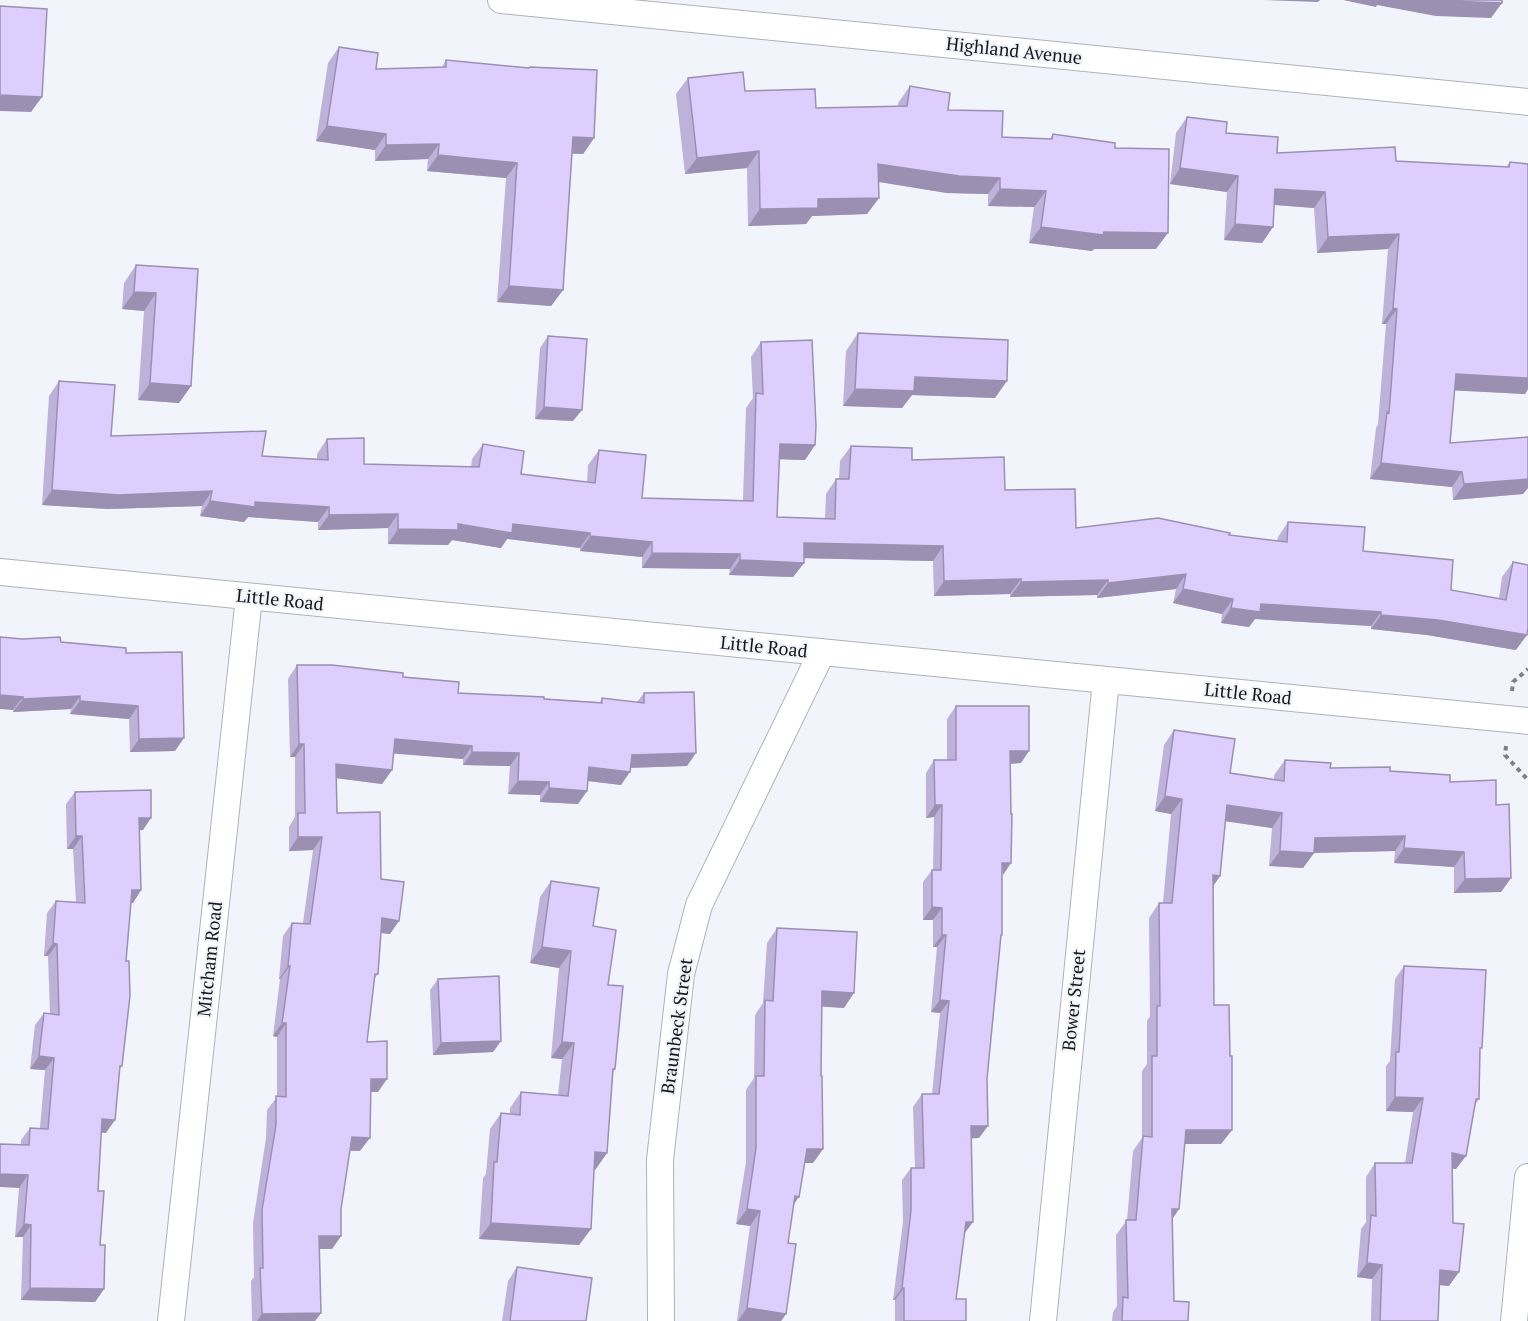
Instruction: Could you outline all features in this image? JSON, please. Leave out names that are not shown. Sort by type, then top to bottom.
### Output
[{"type":"street","name":"Highland Avenue","points":[[501,0],[1528,102]]},
{"type":"street","name":"Little Road","points":[[0,572],[1528,721]]},
{"type":"street","name":"Mitcham Road","points":[[171,1321],[249,597]]},
{"type":"street","name":"Braunbeck Street","points":[[661,1321],[660,1160],[681,974],[699,905],[822,652]]},
{"type":"street","name":"Bower Street","points":[[1043,1321],[1106,680]]},
{"type":"street","points":[[1514,1321],[1528,1177]]},
{"type":"path","points":[[1513,682],[1528,669]]},
{"type":"path","points":[[1505,755],[1528,780]]},
{"type":"building","points":[[1440,0],[1502,0],[1502,3],[1446,1]]},
{"type":"building","points":[[0,6],[47,9],[42,97],[0,95]]},
{"type":"building","points":[[339,47],[378,53],[376,69],[446,67],[446,60],[529,68],[597,70],[594,138],[573,137],[563,290],[509,286],[517,163],[438,155],[439,144],[386,145],[386,134],[327,126]]},
{"type":"building","points":[[743,72],[745,91],[815,89],[816,108],[907,106],[910,86],[950,93],[948,110],[1003,111],[1002,137],[1052,139],[1053,134],[1115,143],[1115,148],[1169,149],[1168,233],[1104,232],[1103,235],[1041,227],[1046,191],[1000,189],[1000,178],[959,176],[878,164],[879,198],[818,199],[818,208],[760,209],[759,151],[697,158],[688,78]]},
{"type":"building","points":[[1187,117],[1227,122],[1226,133],[1278,137],[1277,153],[1395,147],[1396,161],[1509,167],[1510,162],[1528,164],[1528,378],[1456,374],[1450,443],[1528,437],[1528,479],[1464,484],[1462,472],[1381,463],[1387,412],[1389,413],[1397,309],[1393,308],[1399,234],[1328,237],[1325,192],[1275,189],[1273,227],[1235,224],[1238,176],[1180,168]]},
{"type":"building","points":[[136,265],[198,269],[191,386],[150,383],[156,293],[134,292]]},
{"type":"building","points":[[858,333],[1008,340],[1007,381],[915,377],[914,391],[855,389]]},
{"type":"building","points":[[548,336],[587,339],[582,410],[544,407]]},
{"type":"building","points":[[812,340],[815,445],[780,444],[777,517],[835,519],[836,479],[849,479],[851,446],[912,448],[912,460],[1004,457],[1005,490],[1075,489],[1076,528],[1158,518],[1230,533],[1229,535],[1287,542],[1288,522],[1365,527],[1363,551],[1453,560],[1451,590],[1506,600],[1513,562],[1528,565],[1527,635],[1438,620],[1381,615],[1381,612],[1261,604],[1260,612],[1231,608],[1233,599],[1183,589],[1186,574],[1108,583],[1108,580],[944,581],[943,546],[804,543],[804,563],[740,560],[740,554],[652,553],[652,542],[590,536],[590,533],[513,524],[512,533],[458,524],[458,530],[398,529],[398,514],[329,515],[329,507],[255,502],[255,507],[210,501],[212,491],[118,495],[52,490],[59,381],[115,385],[111,436],[266,431],[262,456],[328,460],[327,439],[364,438],[364,464],[479,467],[483,444],[524,451],[521,474],[595,483],[599,450],[646,455],[642,498],[753,501],[756,393],[763,394],[761,342]]},
{"type":"building","points":[[0,637],[22,639],[60,637],[61,642],[126,648],[126,653],[182,652],[184,738],[139,739],[138,706],[80,701],[80,696],[23,699],[23,697],[0,695]]},
{"type":"building","points":[[297,665],[332,665],[403,673],[403,677],[459,682],[458,693],[544,697],[544,699],[602,703],[602,698],[644,703],[644,693],[694,692],[696,753],[632,755],[630,772],[589,767],[587,791],[549,788],[549,782],[518,781],[519,753],[472,752],[472,746],[395,739],[392,770],[336,764],[337,813],[380,812],[381,879],[404,882],[399,921],[382,918],[378,974],[375,974],[367,1042],[387,1041],[387,1079],[371,1079],[370,1138],[352,1137],[341,1209],[341,1236],[319,1236],[321,1313],[262,1314],[260,1268],[263,1268],[262,1210],[276,1125],[276,1096],[286,1097],[286,1023],[282,1023],[290,966],[288,966],[292,923],[310,924],[322,837],[298,837],[298,813],[305,813],[304,744],[299,744]]},
{"type":"building","points":[[956,706],[1029,706],[1029,751],[1010,751],[1011,863],[1002,863],[1002,935],[987,1079],[988,1126],[971,1126],[973,1222],[966,1222],[956,1299],[966,1299],[966,1321],[904,1321],[904,1288],[902,1288],[911,1210],[911,1168],[924,1168],[922,1094],[939,1094],[949,1001],[940,1000],[946,935],[942,935],[942,908],[932,907],[932,870],[941,870],[942,805],[935,805],[934,760],[956,760]]},
{"type":"building","points":[[1174,730],[1235,739],[1230,773],[1284,781],[1285,760],[1331,763],[1330,768],[1390,767],[1390,771],[1450,775],[1450,782],[1496,780],[1496,805],[1509,804],[1511,878],[1465,879],[1464,852],[1404,848],[1405,836],[1315,838],[1314,853],[1280,851],[1282,813],[1227,805],[1220,876],[1213,875],[1214,1005],[1229,1005],[1232,1130],[1186,1130],[1179,1209],[1172,1209],[1174,1301],[1189,1302],[1188,1321],[1122,1321],[1123,1297],[1128,1298],[1126,1220],[1136,1220],[1143,1136],[1152,1137],[1152,1056],[1157,1056],[1157,1006],[1160,1006],[1159,903],[1172,903],[1182,799],[1165,796]]},
{"type":"building","points":[[151,790],[151,818],[139,818],[141,890],[132,890],[126,961],[129,961],[130,996],[115,1120],[102,1119],[98,1191],[104,1191],[100,1245],[105,1245],[104,1289],[30,1288],[31,1225],[24,1224],[28,1175],[0,1174],[0,1144],[29,1145],[30,1128],[48,1129],[54,1058],[39,1056],[44,1013],[59,1015],[57,944],[53,943],[56,901],[85,903],[82,836],[76,836],[75,792]]},
{"type":"building","points":[[551,881],[599,888],[593,926],[616,930],[608,985],[623,986],[615,1069],[613,1069],[607,1153],[595,1152],[591,1229],[491,1223],[494,1162],[497,1162],[501,1113],[520,1115],[521,1092],[568,1096],[574,1043],[562,1042],[571,951],[542,947]]},
{"type":"building","points":[[777,928],[857,932],[854,993],[822,991],[823,1149],[807,1149],[799,1197],[795,1196],[788,1243],[796,1244],[786,1314],[747,1308],[760,1211],[747,1209],[756,1148],[756,1076],[764,1076],[765,1000],[773,1001]]},
{"type":"building","points":[[1404,966],[1486,970],[1479,1099],[1476,1099],[1466,1156],[1452,1153],[1453,1223],[1464,1224],[1459,1272],[1440,1270],[1438,1321],[1380,1321],[1382,1265],[1367,1263],[1371,1215],[1376,1216],[1375,1163],[1412,1163],[1423,1098],[1395,1097],[1396,1052],[1399,1052]]},
{"type":"building","points":[[499,976],[501,1041],[441,1043],[438,979]]},
{"type":"building","points":[[517,1267],[592,1278],[586,1321],[510,1321]]}]
